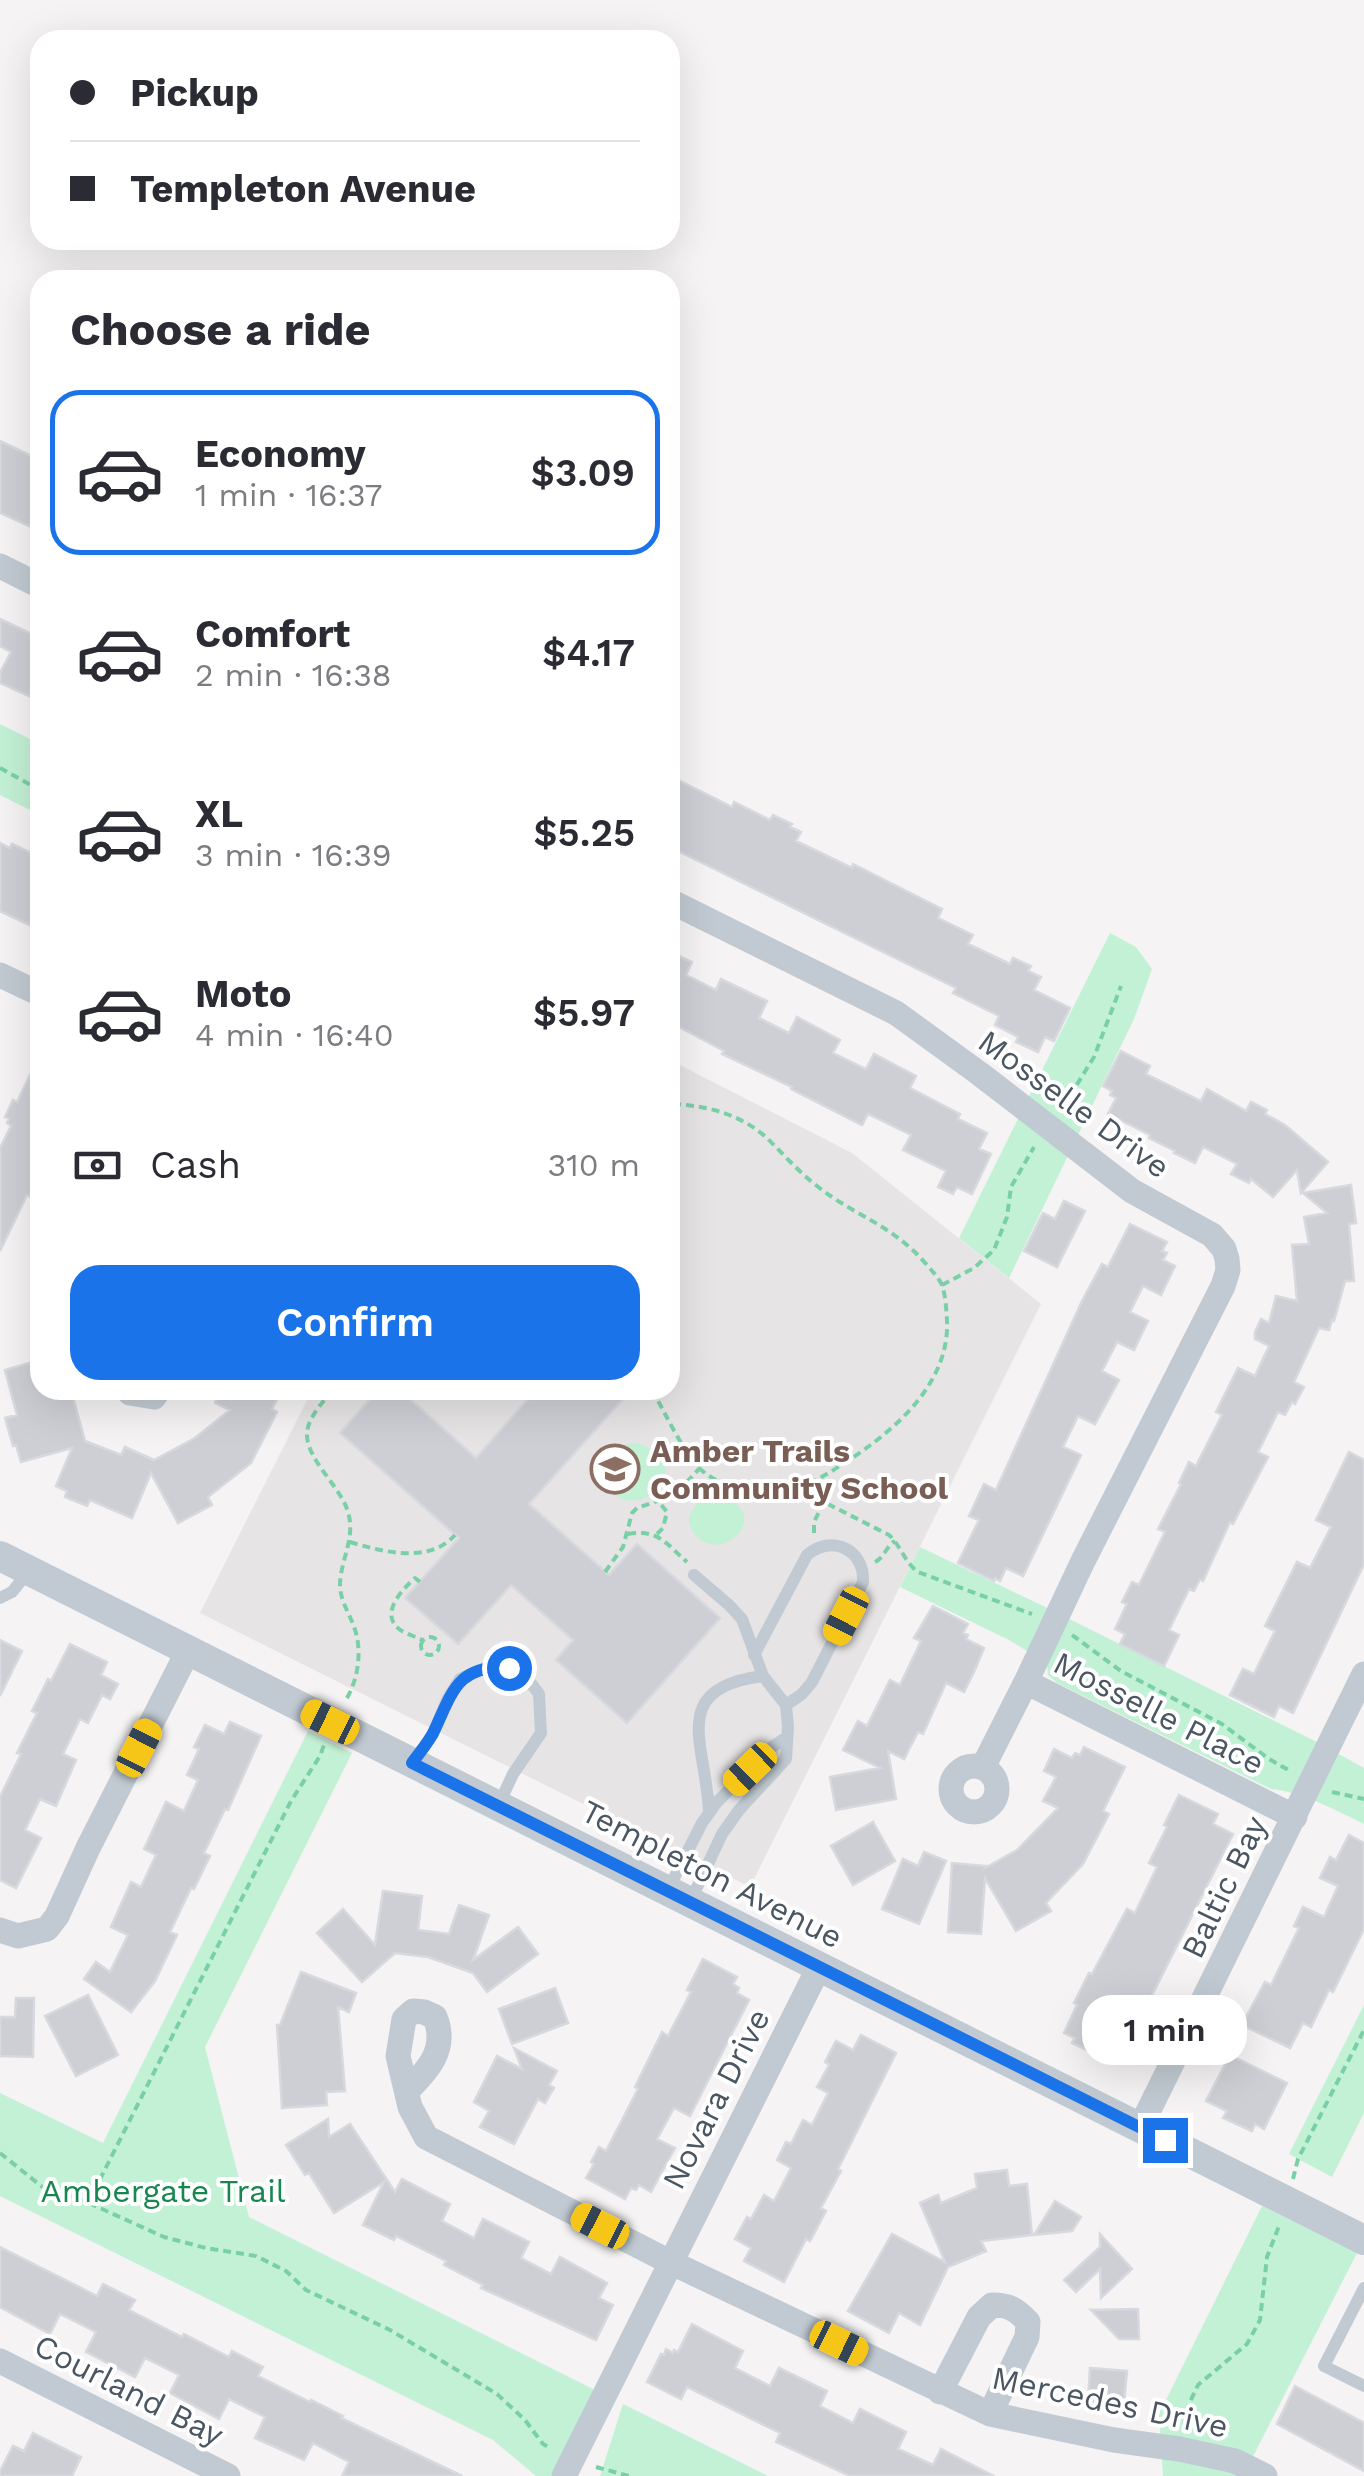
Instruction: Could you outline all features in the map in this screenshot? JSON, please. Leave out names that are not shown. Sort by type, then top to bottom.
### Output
[{"type":"street","points":[[0,566],[30,581]]},
{"type":"street","name":"Mosselle Drive","points":[[680,906],[896,1013],[1117,1180],[1146,1200],[1204,1229],[1224,1249],[1228,1270],[1223,1286],[1026,1682]]},
{"type":"street","points":[[2,982],[30,991]]},
{"type":"street","name":"Templeton Avenue","points":[[0,1556],[1364,2240]]},
{"type":"street","points":[[0,1930],[18,1936],[47,1929],[56,1916],[188,1651]]},
{"type":"street","name":"Baltic Bay","points":[[1140,2128],[1364,1674]]},
{"type":"street","name":"Mosselle Place","points":[[983,1768],[1026,1682],[1295,1817]]},
{"type":"street","name":"Novara Drive","points":[[568,2468],[819,1968]]},
{"type":"street","name":"Mercedes Drive","points":[[407,2091],[410,2107],[426,2137],[670,2262],[940,2392],[990,2414],[1235,2462],[1265,2476]]},
{"type":"street","points":[[940,2392],[979,2317],[992,2305],[1007,2305],[1028,2322],[1027,2336],[990,2414]]},
{"type":"street","name":"Courland Bay","points":[[0,2361],[228,2476]]},
{"type":"lane","points":[[754,1654],[807,1554],[816,1547],[836,1545],[853,1553],[863,1566],[863,1582],[812,1682],[786,1705]]},
{"type":"lane","points":[[0,1598],[12,1592],[28,1571]]},
{"type":"lane","points":[[679,1897],[730,1823],[786,1759],[786,1705],[763,1676],[742,1619],[694,1575]]},
{"type":"lane","points":[[412,1763],[433,1734],[460,1679],[487,1667],[509,1668],[528,1679],[539,1694],[541,1733],[513,1774],[498,1806]]},
{"type":"lane","points":[[709,1813],[698,1727],[702,1706],[712,1692],[728,1683],[763,1676]]},
{"type":"lane","points":[[679,1897],[709,1813],[772,1747],[787,1737]]},
{"type":"lane","points":[[1364,2288],[1324,2366],[1364,2386]]},
{"type":"path","points":[[0,768],[30,784]]},
{"type":"path","points":[[658,1400],[700,1468],[728,1485],[762,1492],[791,1489],[827,1474],[871,1444],[916,1404],[933,1376],[948,1330],[942,1285],[910,1246],[817,1187],[756,1129],[720,1112],[680,1104]]},
{"type":"path","points":[[88,2203],[291,1801],[320,1756],[330,1722],[351,1692],[357,1666],[356,1632],[341,1595],[350,1522],[345,1503],[307,1440],[308,1424],[325,1400]]},
{"type":"path","points":[[605,1572],[624,1547],[637,1508],[658,1502],[682,1487],[700,1468]]},
{"type":"path","points":[[816,1547],[814,1522],[824,1500]]},
{"type":"path","points":[[656,1534],[666,1520],[666,1512],[658,1502]]},
{"type":"path","points":[[628,1534],[656,1534],[692,1566],[694,1575]]},
{"type":"path","points":[[350,1542],[376,1550],[417,1553],[447,1544],[456,1535]]},
{"type":"path","points":[[863,1566],[883,1557],[895,1541]]},
{"type":"path","points":[[420,1582],[415,1578],[396,1597],[392,1617],[398,1628],[422,1640]]},
{"type":"path","points":[[1312,1782],[1364,1800]]},
{"type":"path","points":[[1298,2159],[1364,2030]]},
{"type":"path","points":[[0,2154],[45,2189],[88,2203],[164,2237],[256,2256],[286,2271],[306,2290],[390,2330],[497,2394],[568,2468],[629,2476]]},
{"type":"path","points":[[1180,2450],[1187,2408],[1198,2385],[1247,2344],[1260,2320],[1267,2257],[1288,2202]]},
{"type":"shaded area","name":"Amber Trails Community School","points":[[680,1065],[852,1153],[1041,1304],[750,1887],[200,1613],[307,1400],[680,1400]]},
{"type":"green space","points":[[0,724],[30,739],[30,810],[0,795]]},
{"type":"green space","points":[[1110,933],[1136,947],[1152,969],[1134,1019],[1009,1278],[959,1238]]},
{"type":"green space","points":[[636,1443],[656,1452],[665,1465],[657,1489],[632,1501],[618,1497],[606,1484],[606,1475],[616,1450]]},
{"type":"green space","points":[[714,1495],[734,1502],[743,1512],[744,1524],[728,1542],[716,1545],[703,1541],[692,1530],[689,1518],[698,1503]]},
{"type":"green space","points":[[920,1547],[1364,1768],[1364,1824],[1307,1798],[1271,1789],[1057,1683],[1048,1675],[1047,1663],[900,1587]]},
{"type":"green space","name":"Ambergate Trail","points":[[308,1731],[352,1753],[205,2047],[249,2217],[595,2390],[552,2476],[536,2476],[493,2440],[0,2196],[0,2093],[103,2143]]},
{"type":"green space","points":[[1364,2005],[1364,2113],[1332,2177],[1289,2154]]},
{"type":"green space","points":[[1262,2206],[1357,2253],[1243,2476],[1163,2476],[1159,2414]]},
{"type":"green space","points":[[623,2404],[768,2476],[600,2476]]},
{"type":"building","points":[[0,441],[30,455],[30,526],[0,513]]},
{"type":"building","points":[[0,619],[30,633],[30,696],[0,683],[0,673],[11,652],[0,646]]},
{"type":"building","points":[[680,781],[732,807],[734,802],[770,820],[773,815],[792,824],[790,827],[801,832],[796,841],[852,868],[853,864],[942,909],[938,918],[973,935],[968,944],[1010,964],[1013,958],[1031,966],[1028,971],[1041,977],[1034,990],[1070,1008],[1054,1041],[1045,1037],[1038,1052],[1016,1042],[1018,1037],[995,1025],[999,1016],[953,993],[956,988],[680,852]]},
{"type":"building","points":[[0,843],[10,848],[12,844],[30,852],[30,925],[0,911]]},
{"type":"building","points":[[680,957],[692,962],[686,975],[716,990],[721,979],[767,1001],[759,1018],[789,1033],[797,1017],[840,1040],[833,1053],[866,1069],[874,1054],[916,1076],[910,1088],[987,1133],[979,1149],[991,1154],[972,1194],[957,1187],[953,1194],[938,1187],[946,1171],[903,1150],[911,1135],[868,1114],[862,1125],[722,1054],[724,1051],[680,1027]]},
{"type":"building","points":[[1121,1051],[1150,1066],[1146,1074],[1201,1101],[1207,1089],[1246,1111],[1251,1102],[1267,1110],[1265,1114],[1285,1125],[1328,1162],[1301,1193],[1297,1170],[1273,1197],[1251,1179],[1249,1183],[1231,1174],[1237,1164],[1203,1147],[1195,1163],[1174,1153],[1150,1135],[1108,1114],[1116,1098],[1103,1086]]},
{"type":"building","points":[[30,1075],[30,1196],[27,1195],[0,1251],[0,1148],[11,1126],[5,1117],[13,1100],[17,1102]]},
{"type":"building","points":[[1351,1185],[1356,1223],[1349,1224],[1354,1281],[1345,1281],[1329,1330],[1319,1328],[1294,1382],[1304,1387],[1285,1415],[1278,1412],[1258,1452],[1268,1457],[1233,1524],[1230,1522],[1203,1581],[1200,1579],[1194,1591],[1189,1589],[1169,1630],[1179,1635],[1164,1666],[1120,1644],[1125,1634],[1115,1629],[1127,1604],[1122,1602],[1132,1582],[1139,1585],[1165,1532],[1158,1529],[1189,1462],[1196,1466],[1222,1415],[1216,1412],[1238,1368],[1255,1376],[1269,1346],[1255,1339],[1261,1319],[1269,1323],[1276,1296],[1297,1301],[1292,1245],[1309,1244],[1304,1217],[1327,1213],[1303,1193]]},
{"type":"building","points":[[1064,1201],[1085,1211],[1057,1267],[1024,1251],[1043,1213],[1055,1219]]},
{"type":"building","points":[[1130,1224],[1167,1242],[1163,1260],[1175,1266],[1161,1295],[1143,1286],[1130,1312],[1148,1321],[1134,1350],[1117,1342],[1102,1371],[1119,1380],[1095,1424],[1078,1416],[1063,1447],[1081,1455],[1023,1576],[1006,1568],[1000,1581],[994,1581],[958,1563],[979,1520],[969,1516],[984,1484],[996,1490],[1082,1301],[1102,1264],[1108,1267]]},
{"type":"building","points":[[30,1363],[30,1400],[74,1400],[85,1441],[121,1455],[125,1447],[154,1460],[195,1438],[230,1410],[215,1403],[216,1400],[277,1400],[272,1409],[277,1412],[251,1463],[208,1497],[212,1505],[178,1523],[151,1473],[132,1518],[90,1500],[87,1506],[65,1497],[67,1491],[56,1486],[72,1448],[21,1462],[5,1418],[17,1415],[5,1370]]},
{"type":"building","points":[[369,1400],[411,1400],[476,1458],[527,1400],[622,1400],[529,1504],[609,1575],[637,1544],[720,1618],[627,1723],[556,1660],[573,1640],[511,1585],[458,1644],[405,1598],[459,1538],[340,1433]]},
{"type":"building","points":[[1349,1452],[1364,1460],[1364,1564],[1293,1713],[1279,1706],[1274,1717],[1230,1695],[1243,1669],[1254,1674],[1275,1631],[1265,1626],[1297,1562],[1310,1568],[1331,1527],[1316,1520]]},
{"type":"building","points":[[933,1606],[968,1624],[963,1633],[968,1635],[966,1639],[984,1648],[974,1672],[964,1692],[946,1683],[923,1734],[918,1732],[904,1759],[888,1751],[896,1799],[836,1810],[830,1777],[880,1768],[843,1750],[858,1721],[867,1726],[890,1680],[900,1685],[921,1641],[914,1638]]},
{"type":"building","points":[[0,1640],[22,1651],[0,1696]]},
{"type":"building","points":[[70,1644],[107,1662],[101,1675],[118,1684],[110,1699],[102,1695],[88,1723],[80,1719],[63,1754],[76,1760],[56,1806],[40,1799],[25,1830],[41,1838],[16,1888],[0,1880],[0,1797],[37,1713],[32,1711]]},
{"type":"building","points":[[230,1722],[261,1736],[204,1853],[210,1856],[170,1932],[177,1935],[155,1981],[131,2012],[84,1979],[96,1962],[110,1972],[128,1935],[111,1927],[131,1882],[141,1887],[156,1855],[144,1849],[166,1802],[184,1811],[198,1780],[187,1775],[205,1725],[224,1734]]},
{"type":"building","points":[[1084,1747],[1125,1767],[1103,1811],[1109,1814],[1083,1864],[1046,1903],[1051,1911],[1016,1931],[985,1878],[981,1934],[948,1932],[952,1863],[985,1868],[1017,1850],[1058,1808],[1043,1801],[1056,1777],[1044,1771],[1054,1749],[1072,1758],[1075,1753],[1080,1755]]},
{"type":"building","points":[[1179,1795],[1218,1814],[1213,1824],[1233,1834],[1121,2057],[1110,2051],[1106,2059],[1072,2043],[1075,2038],[1064,2033],[1089,1973],[1092,1974],[1127,1909],[1135,1913],[1157,1867],[1149,1863]]},
{"type":"building","points":[[873,1822],[895,1861],[853,1885],[831,1846]]},
{"type":"building","points":[[1349,1835],[1364,1843],[1364,1929],[1333,1992],[1329,1990],[1311,2027],[1303,2023],[1290,2048],[1242,2025],[1265,1982],[1271,1985],[1299,1928],[1294,1926],[1303,1907],[1324,1917],[1338,1886],[1320,1878],[1330,1857],[1336,1860]]},
{"type":"building","points":[[924,1852],[946,1861],[919,1924],[882,1909],[903,1859],[918,1866]]},
{"type":"building","points":[[383,1891],[422,1896],[418,1930],[449,1934],[459,1905],[489,1915],[473,1960],[518,1927],[538,1954],[487,1992],[473,1973],[428,1957],[395,1953],[362,1982],[317,1933],[343,1909],[375,1945]]},
{"type":"building","points":[[703,1959],[737,1977],[733,1984],[739,1988],[737,1993],[749,2000],[690,2116],[674,2108],[657,2139],[675,2148],[651,2192],[639,2185],[636,2190],[631,2188],[625,2199],[586,2178],[594,2164],[591,2162],[599,2147],[606,2151],[662,2032],[668,2036],[691,1992],[687,1990]]},
{"type":"building","points":[[301,1972],[356,1993],[349,2012],[338,2007],[345,2091],[326,2092],[327,2105],[282,2108],[277,2025]]},
{"type":"building","points":[[555,1988],[568,2023],[512,2044],[499,2009]]},
{"type":"building","points":[[88,1995],[118,2055],[76,2076],[45,2016]]},
{"type":"building","points":[[16,1998],[34,1998],[33,2057],[0,2056],[0,2017],[15,2017]]},
{"type":"building","points":[[861,2035],[896,2053],[838,2169],[841,2171],[821,2208],[826,2211],[784,2282],[744,2261],[751,2248],[735,2239],[764,2195],[774,2201],[791,2168],[777,2160],[786,2142],[791,2144],[803,2120],[812,2125],[828,2093],[817,2087],[836,2041],[853,2050]]},
{"type":"building","points":[[514,2048],[557,2071],[549,2085],[554,2088],[545,2103],[538,2099],[514,2144],[480,2127],[489,2111],[474,2102],[497,2056],[522,2069]]},
{"type":"building","points":[[1230,2055],[1287,2083],[1264,2129],[1255,2124],[1252,2131],[1223,2118],[1227,2111],[1206,2101]]},
{"type":"building","points":[[328,2119],[329,2137],[350,2124],[395,2192],[402,2179],[450,2204],[442,2221],[474,2238],[483,2219],[529,2242],[521,2258],[551,2274],[560,2257],[607,2283],[599,2298],[613,2305],[596,2340],[481,2288],[483,2285],[444,2265],[446,2261],[396,2236],[394,2240],[363,2225],[384,2182],[334,2213],[286,2145]]},
{"type":"building","points":[[1007,2170],[1009,2186],[1027,2184],[1032,2235],[981,2241],[986,2251],[948,2267],[920,2325],[899,2313],[889,2333],[848,2311],[892,2234],[945,2262],[920,2203],[938,2195],[941,2203],[977,2188],[975,2174]]},
{"type":"building","points":[[1055,2201],[1081,2217],[1072,2231],[1034,2235]]},
{"type":"building","points":[[1100,2234],[1132,2269],[1101,2298],[1100,2269],[1076,2292],[1064,2280],[1100,2247]]},
{"type":"building","points":[[0,2247],[97,2296],[103,2284],[135,2300],[129,2310],[229,2357],[232,2351],[263,2367],[258,2376],[462,2476],[342,2476],[349,2462],[313,2443],[304,2460],[255,2438],[265,2417],[229,2399],[219,2419],[170,2393],[179,2375],[145,2358],[135,2377],[86,2352],[96,2332],[60,2314],[50,2334],[0,2307]]},
{"type":"building","points":[[1138,2309],[1139,2339],[1119,2339],[1091,2310]]},
{"type":"building","points":[[692,2324],[743,2351],[735,2368],[770,2386],[779,2368],[827,2391],[820,2406],[853,2423],[860,2409],[906,2432],[898,2449],[933,2465],[941,2449],[994,2476],[850,2476],[776,2442],[780,2433],[687,2387],[681,2399],[647,2382],[666,2349],[678,2352]]},
{"type":"building","points":[[1090,2368],[1127,2371],[1124,2404],[1088,2401]]},
{"type":"building","points":[[1295,2386],[1364,2423],[1364,2471],[1277,2424]]},
{"type":"building","points":[[33,2433],[81,2457],[72,2476],[0,2476],[13,2446],[24,2451]]},
{"type":"place","name":"Amber Trails Community School","points":[[615,1469]]},
{"type":"route","points":[[509,1668],[487,1667],[460,1679],[433,1734],[412,1763],[1165,2140]]}]
